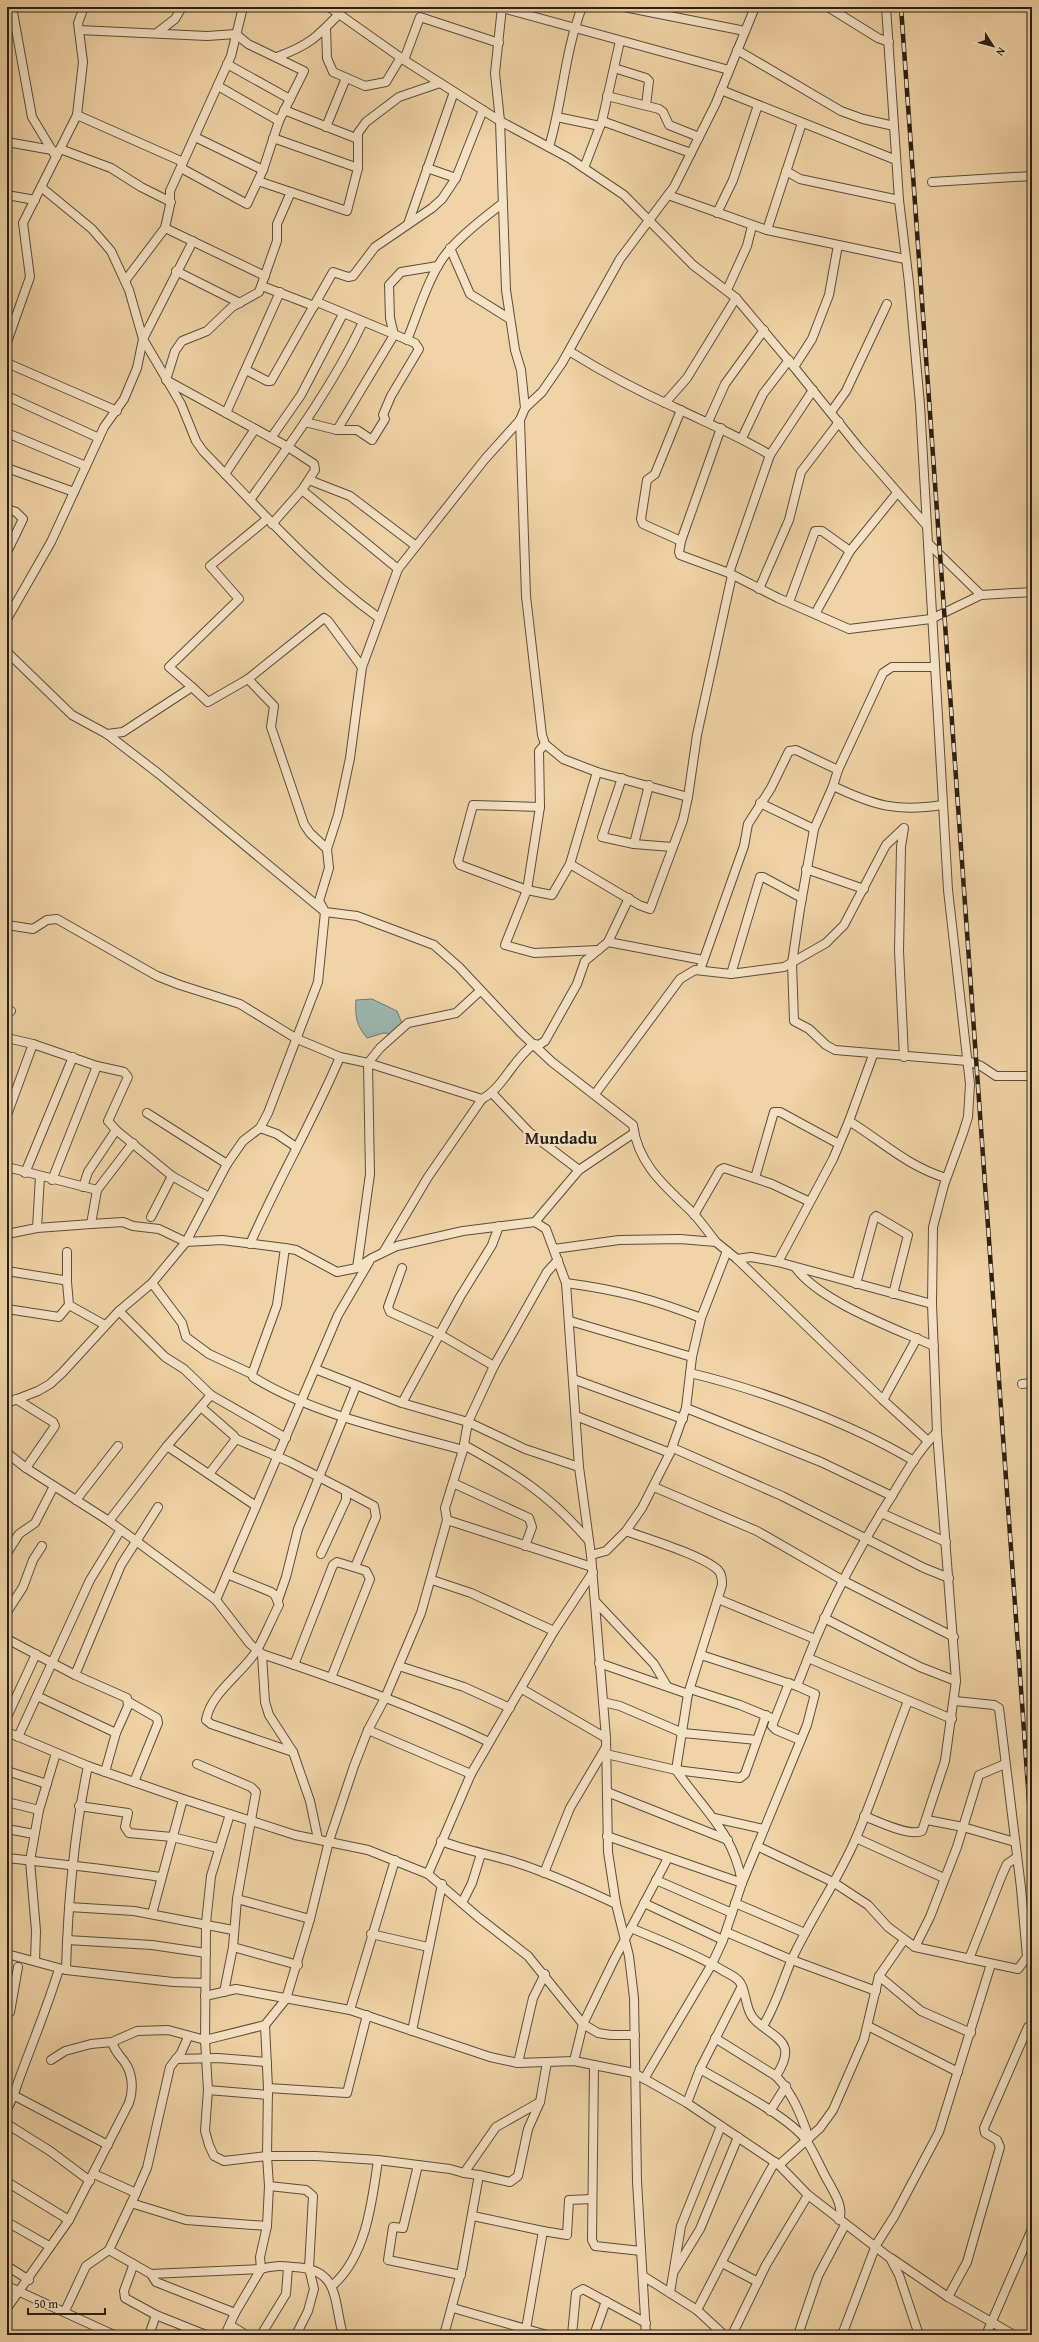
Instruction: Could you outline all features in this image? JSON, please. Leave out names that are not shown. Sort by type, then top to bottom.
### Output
[{"type":"street","points":[[12,7],[32,117],[56,152]]},
{"type":"street","points":[[7,342],[30,277],[23,223],[56,152],[77,115],[83,62],[78,23],[84,7]]},
{"type":"street","points":[[158,32],[175,19],[182,7]]},
{"type":"street","points":[[125,281],[165,228],[171,202],[170,191],[227,64],[242,7]]},
{"type":"street","points":[[329,7],[403,59],[500,122],[549,147],[624,195],[693,265],[736,298],[792,363],[897,493],[927,526]]},
{"type":"street","points":[[525,408],[521,370],[510,319],[506,290],[500,122],[495,73],[502,7],[519,10],[574,28],[729,70]]},
{"type":"street","points":[[549,147],[557,117],[562,81],[574,28],[582,7]]},
{"type":"street","points":[[624,7],[745,31]]},
{"type":"street","points":[[7,1403],[50,1384],[62,1373],[118,1311],[152,1283],[186,1242],[209,1197],[243,1141],[260,1128],[276,1095],[318,982],[325,912],[319,901],[329,868],[327,849],[338,815],[350,758],[362,668],[375,636],[398,569],[485,460],[520,420],[525,408],[542,392],[569,351],[620,259],[668,195],[691,153],[721,90],[755,7]]},
{"type":"street","points":[[828,7],[878,38],[888,42]]},
{"type":"street","points":[[864,1816],[895,1828],[918,1833],[922,1831],[927,1820],[945,1761],[955,1701],[956,1681],[954,1636],[937,1432],[932,1304],[933,1227],[946,1178],[968,1116],[970,1084],[948,890],[933,666],[929,544],[920,405],[899,200],[886,7]]},
{"type":"street","points":[[277,57],[309,43],[339,14]]},
{"type":"street","points":[[326,28],[327,58],[333,72],[365,86],[382,84],[388,79],[403,59],[420,17],[499,43]]},
{"type":"street","points":[[77,115],[182,165],[246,204],[263,170],[279,121],[305,73],[277,57],[248,44],[236,34],[207,36],[158,32],[79,30]]},
{"type":"street","points":[[584,168],[601,124],[620,41]]},
{"type":"street","points":[[738,50],[841,111],[863,119],[894,126]]},
{"type":"street","points":[[227,64],[290,99]]},
{"type":"street","points":[[614,68],[646,78],[649,81],[646,105]]},
{"type":"street","points":[[326,127],[346,78]]},
{"type":"street","points":[[258,181],[347,211],[350,208],[358,168],[358,133],[366,122],[399,97],[440,83]]},
{"type":"street","points":[[218,86],[279,121]]},
{"type":"street","points":[[721,90],[896,160]]},
{"type":"street","points":[[408,224],[454,92]]},
{"type":"street","points":[[608,96],[646,105],[663,112],[669,125],[699,137]]},
{"type":"street","points":[[717,213],[733,180],[758,105]]},
{"type":"street","points":[[284,110],[358,139]]},
{"type":"street","points":[[246,370],[267,381],[271,381],[333,272],[348,277],[353,276],[375,247],[442,199],[456,178],[482,110]]},
{"type":"street","points":[[557,117],[601,124],[691,153]]},
{"type":"street","points":[[767,230],[802,123]]},
{"type":"street","points":[[194,137],[263,170]]},
{"type":"street","points":[[274,138],[358,168]]},
{"type":"street","points":[[7,142],[56,152],[111,168],[141,187],[171,202]]},
{"type":"street","points":[[427,168],[456,178]]},
{"type":"street","points":[[786,171],[800,179],[899,200]]},
{"type":"street","points":[[932,182],[1032,176]]},
{"type":"street","points":[[41,187],[92,229],[111,251],[125,281],[143,339],[180,404],[196,441],[269,521],[323,574],[380,618]]},
{"type":"street","points":[[166,380],[175,351],[182,341],[206,331],[232,307],[255,295],[262,286],[278,241],[277,224],[290,192]]},
{"type":"street","points":[[7,195],[35,200]]},
{"type":"street","points":[[668,195],[752,226],[905,259]]},
{"type":"street","points":[[407,340],[438,266],[450,248],[477,223],[503,203]]},
{"type":"street","points":[[727,290],[747,246],[752,226]]},
{"type":"street","points":[[165,228],[265,276]]},
{"type":"street","points":[[7,619],[51,542],[104,427],[117,411],[134,380],[143,339],[176,271],[193,241]]},
{"type":"street","points":[[742,438],[763,394],[812,339],[828,295],[838,245]]},
{"type":"street","points":[[450,248],[470,294],[510,319]]},
{"type":"street","points":[[337,430],[394,334],[390,318],[389,285],[401,272],[438,266]]},
{"type":"street","points":[[176,271],[240,303]]},
{"type":"street","points":[[262,286],[343,314],[394,334],[415,343],[419,349],[391,396],[383,415],[385,419],[372,440],[357,430],[337,430],[306,422]]},
{"type":"street","points":[[226,413],[280,292]]},
{"type":"street","points":[[665,403],[687,378],[736,298]]},
{"type":"street","points":[[831,412],[846,391],[887,304]]},
{"type":"street","points":[[271,438],[301,395],[343,314]]},
{"type":"street","points":[[250,500],[306,422],[349,353],[363,322]]},
{"type":"street","points":[[708,422],[725,384],[764,330]]},
{"type":"street","points":[[569,351],[600,370],[665,403],[742,438],[770,455]]},
{"type":"street","points":[[7,363],[117,411]]},
{"type":"street","points":[[166,380],[288,447],[314,464],[315,470],[302,490],[269,521],[210,566],[239,599],[169,667],[208,702],[248,679],[324,618],[328,621],[362,668]]},
{"type":"street","points":[[570,864],[629,898],[650,908],[688,797],[697,735],[731,574],[770,455],[813,390]]},
{"type":"street","points":[[7,396],[99,438]]},
{"type":"street","points":[[681,410],[658,468],[655,474],[647,480],[641,519],[643,524],[681,541]]},
{"type":"street","points":[[520,420],[526,596],[542,735],[545,744],[563,759],[597,772],[649,784],[688,797]]},
{"type":"street","points":[[759,589],[789,520],[800,472],[839,422]]},
{"type":"street","points":[[721,428],[681,541],[679,552],[680,555],[731,574],[759,589],[852,629],[931,619],[981,595],[1032,592]]},
{"type":"street","points":[[225,474],[255,429]]},
{"type":"street","points":[[7,433],[86,466]]},
{"type":"street","points":[[7,468],[74,492]]},
{"type":"street","points":[[308,480],[350,496],[416,546]]},
{"type":"street","points":[[302,490],[398,569]]},
{"type":"street","points":[[815,614],[850,551],[897,493]]},
{"type":"street","points":[[7,509],[16,512],[23,519],[7,552]]},
{"type":"street","points":[[789,602],[815,531],[822,531],[850,551]]},
{"type":"street","points":[[929,544],[981,595]]},
{"type":"street","points":[[7,652],[72,715],[107,734],[197,804],[325,912],[357,916],[429,942],[447,956],[552,1062],[633,1125],[638,1149],[647,1165],[666,1188],[694,1215],[716,1242],[738,1259],[883,1400],[928,1441]]},
{"type":"street","points":[[933,666],[892,667],[883,673],[838,770],[834,786],[814,829],[806,868],[792,963],[794,1021],[809,1029],[830,1048],[873,1055],[968,1061],[981,1066],[996,1076],[1032,1076]]},
{"type":"street","points":[[248,679],[274,706],[271,726],[304,824],[310,833],[327,849]]},
{"type":"street","points":[[107,734],[123,732],[192,687]]},
{"type":"street","points":[[545,744],[539,751],[540,807],[527,890],[505,945],[534,953],[598,950]]},
{"type":"street","points":[[700,970],[744,846],[748,824],[771,788],[789,751],[796,750],[838,770]]},
{"type":"street","points":[[540,807],[473,805],[458,861],[460,865],[527,890],[552,896],[570,864],[597,772]]},
{"type":"street","points":[[622,778],[601,834],[604,839],[634,844],[672,847]]},
{"type":"street","points":[[634,844],[649,784]]},
{"type":"street","points":[[834,786],[888,807],[906,809],[942,805]]},
{"type":"street","points":[[760,803],[814,829]]},
{"type":"street","points":[[595,1094],[680,979],[689,972],[700,970],[731,974],[763,971],[784,967],[837,934],[850,916],[886,845],[898,833],[905,829],[901,847],[899,950],[904,1057]]},
{"type":"street","points":[[806,868],[864,889]]},
{"type":"street","points":[[731,974],[760,877],[766,878],[802,898]]},
{"type":"street","points":[[384,1251],[428,1177],[482,1099],[492,1093],[523,1052],[534,1044],[539,1045],[545,1041],[577,984],[585,961],[608,942],[629,898]]},
{"type":"street","points":[[7,925],[33,929],[46,920],[57,919],[157,976],[240,1004],[297,1039],[340,1057],[368,1063],[482,1099]]},
{"type":"street","points":[[608,942],[703,960]]},
{"type":"street","points":[[357,1268],[370,1174],[368,1063],[380,1048],[408,1023],[456,1013],[480,991]]},
{"type":"street","points":[[7,1038],[33,1044],[97,1066],[124,1072],[128,1077],[108,1120],[116,1130],[172,1176],[209,1197]]},
{"type":"street","points":[[7,1115],[33,1044]]},
{"type":"street","points":[[778,1262],[808,1201],[839,1144],[873,1055]]},
{"type":"street","points":[[26,1173],[74,1057]]},
{"type":"street","points":[[250,1244],[267,1204],[289,1165],[296,1147],[317,1108],[340,1057]]},
{"type":"street","points":[[52,1180],[97,1066]]},
{"type":"street","points":[[492,1093],[529,1132],[579,1170]]},
{"type":"street","points":[[755,1178],[774,1112],[780,1112],[839,1144]]},
{"type":"street","points":[[147,1113],[228,1164]]},
{"type":"street","points":[[849,1121],[899,1157],[926,1171],[946,1178]]},
{"type":"street","points":[[260,1128],[277,1134],[296,1147]]},
{"type":"street","points":[[82,1187],[88,1172],[116,1130]]},
{"type":"street","points":[[535,1222],[579,1170],[634,1133]]},
{"type":"street","points":[[92,1224],[97,1190],[133,1143]]},
{"type":"street","points":[[7,1167],[52,1180],[97,1190]]},
{"type":"street","points":[[694,1215],[722,1168],[755,1178],[808,1201]]},
{"type":"street","points":[[38,1228],[40,1176]]},
{"type":"street","points":[[151,1217],[172,1176]]},
{"type":"street","points":[[856,1284],[874,1218],[876,1216],[908,1235],[893,1294]]},
{"type":"street","points":[[7,1234],[38,1228],[123,1222],[133,1226],[159,1229],[186,1242],[222,1240],[296,1250],[337,1272],[357,1268],[384,1251],[462,1231],[535,1222],[546,1229],[566,1283],[570,1321],[579,1468],[592,1555],[603,1702],[606,1746],[607,1836],[616,1904],[629,1956],[635,2035],[634,2073],[646,2335]]},
{"type":"street","points":[[402,1403],[439,1334],[492,1245],[499,1226]]},
{"type":"street","points":[[554,1249],[619,1240],[680,1239],[716,1242]]},
{"type":"street","points":[[252,1374],[277,1304],[285,1248]]},
{"type":"street","points":[[592,1555],[606,1551],[626,1531],[654,1487],[672,1450],[686,1408],[692,1357],[701,1318],[727,1251]]},
{"type":"street","points":[[7,1309],[59,1316],[69,1305],[67,1252]]},
{"type":"street","points":[[738,1259],[751,1257],[778,1262],[932,1304]]},
{"type":"street","points":[[216,1600],[338,1314],[372,1258]]},
{"type":"street","points":[[51,2060],[65,2051],[91,2044],[112,2042],[137,2031],[168,2030],[188,2037],[205,2040],[265,2026],[286,1999],[298,1965],[329,1841],[368,1730],[385,1698],[399,1666],[421,1613],[432,1580],[447,1520],[445,1508],[463,1448],[468,1422],[494,1366],[546,1272],[558,1260]]},
{"type":"street","points":[[795,1267],[807,1282],[820,1291],[934,1346]]},
{"type":"street","points":[[402,1268],[388,1307],[390,1312],[439,1334],[494,1366]]},
{"type":"street","points":[[7,1271],[63,1280],[67,1282]]},
{"type":"street","points":[[152,1283],[182,1323],[186,1337],[209,1354],[252,1374],[253,1377],[279,1393],[344,1416],[463,1448],[531,1484],[555,1504],[590,1542]]},
{"type":"street","points":[[566,1283],[612,1289],[656,1300],[701,1318]]},
{"type":"street","points":[[69,1305],[105,1324]]},
{"type":"street","points":[[118,1311],[165,1357],[184,1369],[211,1395],[286,1438]]},
{"type":"street","points":[[570,1321],[692,1357]]},
{"type":"street","points":[[883,1400],[917,1338]]},
{"type":"street","points":[[315,1369],[402,1403],[468,1422],[525,1449],[579,1468]]},
{"type":"street","points":[[690,1373],[716,1379],[782,1402],[867,1436],[914,1461]]},
{"type":"street","points":[[573,1379],[683,1419]]},
{"type":"street","points":[[1022,1384],[1032,1383]]},
{"type":"street","points":[[293,1752],[211,1724],[206,1720],[208,1713],[223,1690],[260,1652],[279,1605],[278,1600],[286,1577],[298,1530],[356,1386]]},
{"type":"street","points":[[109,1521],[167,1446],[211,1395]]},
{"type":"street","points":[[16,1399],[53,1422],[55,1426],[26,1468]]},
{"type":"street","points":[[200,1407],[236,1439],[277,1458],[290,1462],[374,1506],[376,1517],[355,1567]]},
{"type":"street","points":[[686,1408],[821,1462],[892,1496]]},
{"type":"street","points":[[576,1416],[672,1450],[782,1496],[866,1539],[949,1578]]},
{"type":"street","points":[[522,1688],[606,1746],[676,1770],[735,1778],[743,1777],[757,1740],[808,1658],[824,1618],[866,1539],[914,1461],[928,1441],[937,1432]]},
{"type":"street","points":[[208,1474],[236,1439]]},
{"type":"street","points":[[76,1500],[118,1446]]},
{"type":"street","points":[[167,1446],[256,1506]]},
{"type":"street","points":[[7,1452],[26,1468],[109,1521],[120,1531],[136,1540],[216,1600],[238,1630],[260,1652],[385,1698],[453,1725],[489,1742]]},
{"type":"street","points":[[453,1483],[529,1518],[532,1528],[525,1546]]},
{"type":"street","points":[[7,1553],[19,1534],[35,1523],[54,1486]]},
{"type":"street","points":[[654,1487],[757,1531],[844,1581],[954,1636]]},
{"type":"street","points":[[321,1554],[346,1500],[346,1491]]},
{"type":"street","points":[[75,1675],[121,1565],[158,1507]]},
{"type":"street","points":[[881,1513],[946,1542]]},
{"type":"street","points":[[447,1520],[592,1569]]},
{"type":"street","points":[[18,1737],[90,1580],[120,1531]]},
{"type":"street","points":[[626,1531],[681,1550],[718,1570],[722,1577],[718,1599],[689,1692],[676,1770],[714,1818],[728,1840],[739,1868],[742,1884]]},
{"type":"street","points":[[7,1612],[23,1587],[33,1560],[42,1546]]},
{"type":"street","points":[[294,1665],[333,1565],[337,1562],[355,1567],[366,1571],[370,1578],[331,1678]]},
{"type":"street","points":[[428,1874],[471,1774],[554,1631],[592,1569]]},
{"type":"street","points":[[227,1574],[271,1592],[278,1600]]},
{"type":"street","points":[[432,1580],[471,1594],[554,1631]]},
{"type":"street","points":[[718,1599],[815,1639]]},
{"type":"street","points":[[595,1601],[654,1664],[667,1686]]},
{"type":"street","points":[[824,1618],[920,1666],[956,1681]]},
{"type":"street","points":[[7,1639],[75,1675],[127,1698],[128,1702],[157,1718],[158,1723],[134,1782]]},
{"type":"street","points":[[260,1652],[264,1702],[269,1715],[293,1752],[310,1801],[318,1839]]},
{"type":"street","points":[[7,1716],[36,1654]]},
{"type":"street","points":[[644,2079],[712,1964],[815,1698],[814,1693],[793,1684],[701,1655]]},
{"type":"street","points":[[808,1658],[952,1719]]},
{"type":"street","points":[[599,1663],[667,1686],[770,1717]]},
{"type":"street","points":[[399,1666],[464,1687],[510,1708]]},
{"type":"street","points":[[37,1696],[116,1733]]},
{"type":"street","points":[[763,2026],[776,2003],[792,1960],[805,1933],[856,1838],[908,1701]]},
{"type":"street","points":[[757,1846],[833,1882],[868,1905],[877,1917],[904,1940],[916,1946],[1018,1969],[1027,1957],[1017,1857],[999,1708],[994,1705],[955,1701]]},
{"type":"street","points":[[105,1772],[116,1733],[128,1702]]},
{"type":"street","points":[[603,1702],[620,1706],[683,1733],[757,1740]]},
{"type":"street","points":[[770,1717],[773,1729],[800,1740]]},
{"type":"street","points":[[368,1730],[471,1774]]},
{"type":"street","points":[[7,1732],[88,1766],[183,1799],[295,1835],[368,1850],[428,1874],[528,1956],[583,2024],[598,2032],[611,2035],[635,2035]]},
{"type":"street","points":[[544,1873],[570,1808],[606,1746]]},
{"type":"street","points":[[35,1960],[36,1931],[30,1861],[39,1810],[56,1753]]},
{"type":"street","points":[[197,1764],[255,1789],[252,1821],[237,1898],[233,1930],[233,1947],[224,1992]]},
{"type":"street","points":[[916,1946],[930,1917],[964,1827],[979,1774],[1005,1764]]},
{"type":"street","points":[[7,2109],[15,2096],[20,2075],[63,1969],[67,1940],[72,1866],[80,1806],[88,1766]]},
{"type":"street","points":[[7,1771],[46,1784]]},
{"type":"street","points":[[607,1792],[728,1840]]},
{"type":"street","points":[[152,1914],[160,1877],[183,1799]]},
{"type":"street","points":[[7,1802],[39,1810]]},
{"type":"street","points":[[80,1806],[128,1813],[125,1827],[129,1833],[172,1837],[218,1848]]},
{"type":"street","points":[[230,1814],[218,1848],[211,1876],[206,1923],[205,2040],[208,2090],[205,2132],[208,2145],[214,2156],[224,2161],[267,2156],[316,2156],[378,2160],[479,2175],[510,2182],[518,2176],[528,2129],[540,2102],[547,2062]]},
{"type":"street","points":[[714,1818],[764,1829]]},
{"type":"street","points":[[927,1820],[964,1827],[1015,1842]]},
{"type":"street","points":[[7,1829],[34,1834]]},
{"type":"street","points":[[607,1836],[742,1884]]},
{"type":"street","points":[[856,1838],[944,1878]]},
{"type":"street","points":[[441,1841],[481,1854],[513,1862],[544,1873],[616,1904]]},
{"type":"street","points":[[462,1903],[472,1883],[481,1854]]},
{"type":"street","points":[[969,1959],[1007,1864],[1017,1857]]},
{"type":"street","points":[[7,1858],[72,1866],[98,1867],[160,1877]]},
{"type":"street","points":[[574,2061],[583,2024],[668,1858]]},
{"type":"street","points":[[350,2010],[371,1934],[395,1860]]},
{"type":"street","points":[[656,1880],[732,1913]]},
{"type":"street","points":[[412,2031],[442,1884]]},
{"type":"street","points":[[237,1898],[310,1919]]},
{"type":"street","points":[[735,1902],[805,1933]]},
{"type":"street","points":[[644,1903],[724,1936],[876,1991]]},
{"type":"street","points":[[69,1907],[152,1914],[206,1923],[233,1930]]},
{"type":"street","points":[[631,1928],[712,1964],[738,1980],[750,2015],[781,2040],[784,2045],[785,2057],[776,2076]]},
{"type":"street","points":[[371,1934],[428,1947]]},
{"type":"street","points":[[67,1940],[152,1945],[206,1953]]},
{"type":"street","points":[[697,2310],[750,2206],[777,2164],[820,2128],[833,2110],[849,2076],[868,2026],[879,1976],[904,1940]]},
{"type":"street","points":[[233,1947],[298,1965]]},
{"type":"street","points":[[7,1954],[35,1960],[63,1969],[173,1982],[205,1983]]},
{"type":"street","points":[[842,2335],[876,2246],[895,2215],[939,2132],[991,1964]]},
{"type":"street","points":[[7,2016],[18,1967]]},
{"type":"street","points":[[518,2063],[533,1998],[544,1974]]},
{"type":"street","points":[[879,1976],[921,2011],[971,2032]]},
{"type":"street","points":[[687,2103],[700,2068],[741,1988]]},
{"type":"street","points":[[205,1996],[236,1989],[350,2010],[490,2056],[518,2063],[574,2061],[634,2073],[687,2103],[777,2164],[808,2195],[842,2223],[876,2246],[890,2258],[948,2297],[1014,2335]]},
{"type":"street","points":[[208,2090],[347,2093],[367,2015]]},
{"type":"street","points":[[225,2335],[235,2314],[261,2269],[260,2257],[267,2226],[269,2186],[267,2156],[268,2092],[265,2026]]},
{"type":"street","points":[[868,2026],[958,2072]]},
{"type":"street","points":[[948,2297],[967,2262],[1000,2146],[997,2140],[985,2133],[984,2128],[1028,2027]]},
{"type":"street","points":[[65,2311],[86,2266],[109,2250],[136,2193],[147,2168],[170,2067],[188,2037]]},
{"type":"street","points":[[715,2038],[776,2076],[786,2086],[801,2114],[808,2139],[834,2192],[840,2209],[842,2223],[818,2276],[798,2335]]},
{"type":"street","points":[[7,2308],[29,2280],[49,2246],[69,2220],[132,2095],[129,2070],[115,2053],[112,2042]]},
{"type":"street","points":[[176,2059],[218,2058],[267,2062]]},
{"type":"street","points":[[594,2065],[592,2199],[593,2243],[601,2247],[642,2251]]},
{"type":"street","points":[[700,2068],[770,2111],[808,2139]]},
{"type":"street","points":[[770,2111],[786,2086]]},
{"type":"street","points":[[15,2096],[108,2145]]},
{"type":"street","points":[[464,2173],[496,2127],[540,2102]]},
{"type":"street","points":[[7,2124],[92,2177],[136,2193]]},
{"type":"street","points":[[670,2292],[681,2226],[721,2126]]},
{"type":"street","points":[[674,2270],[700,2229],[738,2137]]},
{"type":"street","points":[[332,2286],[339,2280],[349,2265],[363,2234],[373,2201],[378,2160]]},
{"type":"street","points":[[418,2165],[403,2228],[393,2227],[388,2260],[461,2275]]},
{"type":"street","points":[[444,2335],[461,2275],[473,2216],[479,2175]]},
{"type":"street","points":[[7,2182],[69,2220]]},
{"type":"street","points":[[269,2186],[306,2190],[313,2196],[309,2268],[314,2289],[308,2311],[296,2335]]},
{"type":"street","points":[[732,2335],[758,2282],[808,2195]]},
{"type":"street","points":[[473,2216],[567,2235],[569,2200],[592,2199]]},
{"type":"street","points":[[131,2203],[186,2220],[267,2226]]},
{"type":"street","points":[[7,2222],[49,2246]]},
{"type":"street","points":[[986,2335],[1032,2229]]},
{"type":"street","points":[[526,2328],[543,2231]]},
{"type":"street","points":[[109,2250],[134,2266],[151,2274],[261,2269],[272,2265],[309,2268],[327,2278],[332,2286],[343,2335]]},
{"type":"street","points":[[890,2258],[899,2275],[919,2335]]},
{"type":"street","points":[[722,2263],[758,2282]]},
{"type":"street","points":[[7,2266],[29,2280]]},
{"type":"street","points":[[134,2266],[124,2291],[125,2298],[156,2315],[206,2335]]},
{"type":"street","points":[[261,2335],[286,2294],[288,2267]]},
{"type":"street","points":[[151,2274],[156,2282],[235,2314]]},
{"type":"street","points":[[643,2276],[697,2310],[724,2335]]},
{"type":"street","points":[[7,2286],[65,2311],[73,2317],[114,2335]]},
{"type":"street","points":[[572,2335],[576,2293],[583,2289],[646,2323]]},
{"type":"street","points":[[594,2335],[606,2301]]},
{"type":"street","points":[[452,2308],[547,2335]]},
{"type":"street","points":[[149,2335],[156,2315]]},
{"type":"street","points":[[230,2325],[246,2335]]},
{"type":"street","points":[[336,2335],[340,2326]]},
{"type":"water","points":[[372,999],[397,1011],[404,1028],[391,1034],[384,1033],[367,1038],[358,1024],[356,1000]]},
{"type":"railway","points":[[901,7],[1032,1843]]},
{"type":"district","name":"Mundadu","points":[[561,1138]]}]
